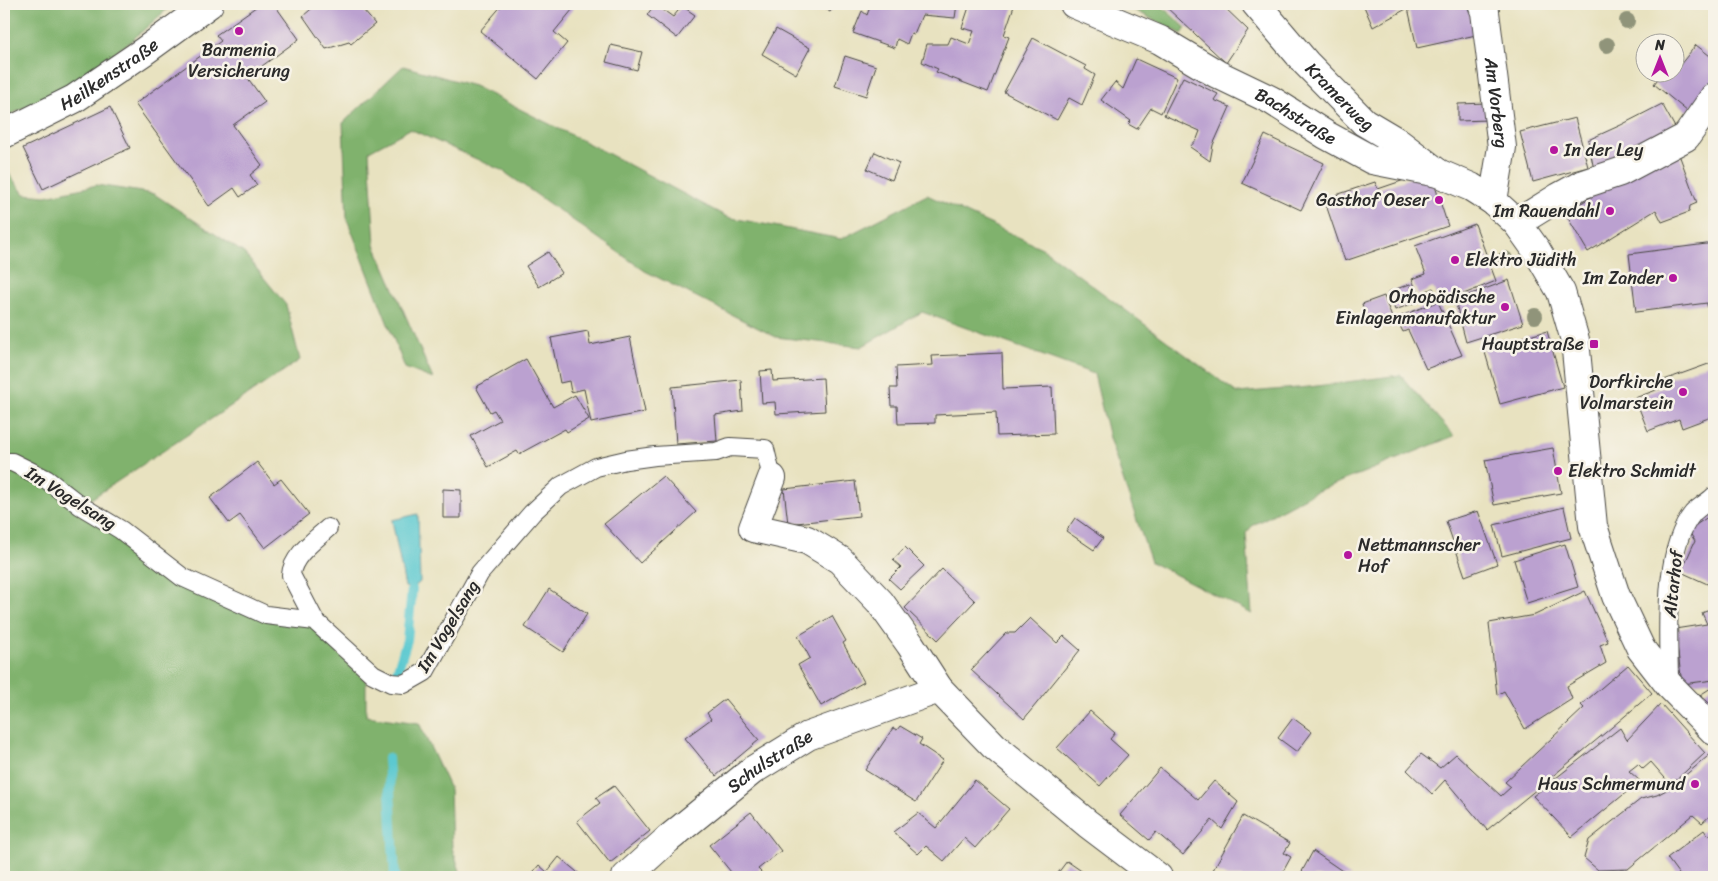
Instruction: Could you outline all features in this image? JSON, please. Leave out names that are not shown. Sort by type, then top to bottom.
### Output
[{"type":"street","name":"Heilkenstraße","points":[[4,134],[74,99],[209,4]]},
{"type":"street","name":"Bachstraße","points":[[1074,4],[1160,40],[1217,74],[1272,100],[1326,135],[1372,160],[1438,173],[1471,187],[1493,201],[1516,223]]},
{"type":"street","name":"Kramerweg","points":[[1256,4],[1306,63],[1364,122],[1396,141],[1438,173]]},
{"type":"street","name":"Am Vorberg","points":[[1482,4],[1485,12],[1502,147],[1493,201]]},
{"type":"street","points":[[1714,97],[1686,137],[1620,172],[1581,185],[1516,223],[1538,251],[1561,292],[1575,340],[1593,526],[1616,596],[1641,650],[1669,685],[1714,731]]},
{"type":"street","points":[[772,478],[753,528],[807,540],[840,560],[880,602],[939,689],[994,746],[1088,824],[1158,877]]},
{"type":"street","name":"Schulstraße","points":[[626,877],[668,839],[753,770],[808,736],[939,689]]},
{"type":"lane","name":"Im Vogelsang","points":[[4,462],[12,462],[46,479],[81,506],[121,530],[182,577],[266,615],[315,621],[374,674],[391,683],[404,684],[425,672],[480,573],[532,513],[561,486],[596,467],[626,460],[716,452],[730,447],[765,449],[772,478]]},
{"type":"lane","name":"Altarhof","points":[[1669,685],[1669,613],[1672,568],[1678,538],[1694,513],[1714,496]]},
{"type":"lane","points":[[315,621],[291,575],[292,567],[299,557],[328,528]]},
{"type":"green space","points":[[4,4],[173,4],[130,42],[72,83],[4,118]]},
{"type":"green space","points":[[1122,4],[1159,4],[1186,28],[1182,34]]},
{"type":"green space","points":[[403,66],[474,86],[609,154],[727,217],[841,239],[927,195],[1042,248],[1237,393],[1309,387],[1400,375],[1454,436],[1313,493],[1253,525],[1246,533],[1252,614],[1151,562],[1109,438],[1094,374],[922,312],[861,347],[776,337],[645,271],[503,171],[410,129],[369,151],[375,245],[433,379],[405,368],[347,219],[343,123]]},
{"type":"green space","points":[[4,167],[24,194],[46,196],[97,185],[154,194],[244,253],[286,305],[300,360],[82,505],[182,577],[313,628],[366,681],[366,716],[419,723],[450,789],[452,848],[460,871],[465,877],[4,877],[4,412],[9,410],[4,400]]},
{"type":"water","points":[[418,514],[420,582],[412,589],[405,587],[392,520]]},
{"type":"building","points":[[260,4],[274,4],[299,39],[247,77],[265,102],[233,125],[262,165],[250,175],[257,185],[240,197],[234,188],[209,206],[135,104],[221,41],[216,35]]},
{"type":"building","points":[[317,4],[358,4],[375,24],[351,44],[349,42],[326,49],[303,16]]},
{"type":"building","points":[[503,4],[577,4],[554,32],[567,43],[538,79],[480,31]]},
{"type":"building","points":[[655,4],[673,17],[682,6],[695,15],[677,38],[647,15]]},
{"type":"building","points":[[817,4],[835,4],[830,12]]},
{"type":"building","points":[[871,4],[957,4],[955,18],[922,15],[914,34],[911,33],[907,44],[897,39],[895,48],[853,33],[862,11],[867,15]]},
{"type":"building","points":[[970,4],[1008,4],[1014,6],[1004,35],[1009,37],[988,92],[936,72],[938,69],[922,62],[927,44],[948,44],[951,37],[969,44],[974,31],[962,28]]},
{"type":"building","points":[[1167,4],[1221,4],[1248,30],[1226,63],[1165,6]]},
{"type":"building","points":[[1363,4],[1469,4],[1476,35],[1417,48],[1408,8],[1373,27]]},
{"type":"building","points":[[776,29],[810,48],[796,74],[762,54]]},
{"type":"building","points":[[1033,38],[1086,66],[1085,69],[1095,75],[1082,105],[1069,98],[1057,120],[1004,92]]},
{"type":"building","points":[[611,45],[642,52],[637,70],[606,62]]},
{"type":"building","points":[[1696,45],[1714,59],[1714,79],[1688,112],[1654,84],[1656,82],[1686,82],[1686,58]]},
{"type":"building","points":[[845,56],[876,66],[866,96],[835,86]]},
{"type":"building","points":[[1136,59],[1177,78],[1161,113],[1151,108],[1137,129],[1128,124],[1131,121],[1101,100],[1115,82],[1123,89]]},
{"type":"building","points":[[1183,77],[1218,94],[1214,100],[1230,107],[1213,145],[1210,161],[1190,147],[1197,139],[1200,131],[1164,115]]},
{"type":"building","points":[[1487,103],[1488,120],[1458,121],[1458,104]]},
{"type":"building","points":[[1662,104],[1677,131],[1594,170],[1588,140]]},
{"type":"building","points":[[110,107],[130,148],[43,189],[23,148]]},
{"type":"building","name":"In der Ley","points":[[1575,118],[1588,167],[1533,182],[1520,132]]},
{"type":"building","points":[[1265,135],[1324,163],[1301,210],[1242,183]]},
{"type":"building","points":[[1677,149],[1697,203],[1690,206],[1689,212],[1662,222],[1656,210],[1588,252],[1565,213],[1637,169]]},
{"type":"building","points":[[875,152],[899,163],[892,180],[867,169]]},
{"type":"building","points":[[1419,175],[1434,183],[1448,226],[1345,261],[1324,199],[1375,182],[1378,189]]},
{"type":"building","name":"Elektro Jüdith","points":[[1475,224],[1496,281],[1439,304],[1462,355],[1426,369],[1408,330],[1403,332],[1396,318],[1439,301],[1433,288],[1418,295],[1412,279],[1426,274],[1415,246]]},
{"type":"building","name":"Im Zander","points":[[1714,243],[1714,313],[1708,314],[1707,303],[1636,312],[1629,254]]},
{"type":"building","points":[[548,252],[562,273],[539,287],[526,266]]},
{"type":"building","points":[[1509,280],[1523,324],[1466,342],[1455,300]]},
{"type":"building","points":[[1410,284],[1417,302],[1395,310],[1388,292]]},
{"type":"building","points":[[1384,296],[1392,318],[1370,327],[1362,304]]},
{"type":"building","points":[[588,331],[590,345],[630,337],[645,412],[591,423],[584,389],[571,392],[569,381],[560,383],[551,338]]},
{"type":"building","points":[[1547,331],[1563,387],[1500,404],[1484,349]]},
{"type":"building","points":[[1002,353],[1003,389],[1052,387],[1054,434],[997,436],[996,412],[935,415],[935,423],[898,424],[897,406],[891,406],[890,388],[897,388],[896,367],[933,365],[932,356]]},
{"type":"building","points":[[526,359],[553,407],[575,395],[589,419],[567,432],[565,429],[519,454],[517,451],[488,467],[471,436],[500,420],[494,410],[490,412],[476,387]]},
{"type":"building","name":"Dorfkirche Volmarstein","points":[[1714,362],[1714,416],[1682,428],[1679,419],[1648,431],[1635,398],[1667,386],[1664,380]]},
{"type":"building","points":[[772,370],[773,381],[823,378],[825,411],[776,414],[775,402],[762,403],[760,371]]},
{"type":"building","points":[[741,380],[743,411],[715,415],[717,441],[676,444],[672,387]]},
{"type":"building","points":[[1553,448],[1561,493],[1494,505],[1485,460]]},
{"type":"building","points":[[257,462],[274,484],[281,479],[309,514],[265,548],[240,515],[229,523],[210,498]]},
{"type":"building","points":[[663,476],[696,512],[640,563],[604,524]]},
{"type":"building","points":[[855,481],[859,516],[788,524],[784,489]]},
{"type":"building","points":[[443,489],[461,490],[461,518],[443,518]]},
{"type":"building","points":[[1564,507],[1571,538],[1502,556],[1494,525]]},
{"type":"building","points":[[1478,511],[1497,564],[1465,576],[1446,521]]},
{"type":"building","points":[[1714,513],[1714,587],[1681,572],[1695,541],[1688,530]]},
{"type":"building","points":[[1075,518],[1103,538],[1094,550],[1066,531]]},
{"type":"building","points":[[1565,544],[1578,587],[1527,603],[1514,560]]},
{"type":"building","points":[[905,547],[924,566],[900,589],[889,579],[901,567],[893,560]]},
{"type":"building","points":[[942,569],[975,601],[938,640],[905,608]]},
{"type":"building","points":[[549,589],[587,614],[563,652],[525,627]]},
{"type":"building","points":[[1585,591],[1608,642],[1600,645],[1606,663],[1567,686],[1572,699],[1525,729],[1504,691],[1497,695],[1489,623],[1535,615]]},
{"type":"building","points":[[1714,608],[1714,680],[1682,684],[1675,629],[1707,624],[1702,613]]},
{"type":"building","points":[[832,616],[846,641],[843,643],[864,682],[821,706],[798,665],[810,658],[798,636]]},
{"type":"building","points":[[1030,618],[1057,643],[1064,636],[1080,650],[1024,719],[971,670],[1006,633],[1015,633]]},
{"type":"building","points":[[1628,665],[1652,693],[1487,830],[1445,780],[1432,794],[1407,770],[1421,754],[1440,768],[1456,754],[1501,796],[1511,787],[1505,782],[1584,708],[1581,705]]},
{"type":"building","points":[[1714,686],[1714,707],[1700,695]]},
{"type":"building","points":[[725,699],[759,740],[716,776],[685,738],[711,719],[707,713]]},
{"type":"building","points":[[1661,704],[1705,753],[1671,785],[1651,762],[1643,769],[1638,764],[1629,771],[1640,781],[1572,837],[1533,796],[1620,728],[1627,740]]},
{"type":"building","points":[[1090,711],[1115,733],[1110,739],[1128,755],[1100,786],[1057,748]]},
{"type":"building","points":[[1293,718],[1312,732],[1297,752],[1278,738]]},
{"type":"building","points":[[900,726],[922,739],[919,744],[943,760],[916,802],[865,770],[893,728],[897,730]]},
{"type":"building","points":[[1713,752],[1714,812],[1702,823],[1693,815],[1628,869],[1598,870],[1584,858],[1589,840],[1641,799],[1657,795],[1670,788]]},
{"type":"building","points":[[1160,768],[1198,800],[1214,781],[1238,802],[1222,829],[1212,820],[1183,855],[1156,832],[1149,840],[1120,815]]},
{"type":"building","points":[[975,780],[1009,809],[975,848],[964,838],[944,861],[926,846],[918,854],[893,832],[918,813],[936,828]]},
{"type":"building","points":[[614,786],[650,831],[610,863],[577,821],[600,803],[596,798]]},
{"type":"building","points":[[751,812],[781,851],[758,869],[762,873],[757,877],[735,877],[709,845]]},
{"type":"building","points":[[1243,816],[1290,843],[1284,853],[1291,857],[1280,877],[1227,877],[1213,870]]},
{"type":"building","points":[[1704,830],[1708,836],[1714,831],[1714,877],[1681,877],[1667,858]]},
{"type":"building","points":[[1313,851],[1351,877],[1299,877]]},
{"type":"building","points":[[559,857],[583,877],[529,877],[539,865],[547,872]]},
{"type":"building","points":[[1067,861],[1090,877],[1055,877]]},
{"type":"waterway","points":[[397,672],[407,640],[412,589]]},
{"type":"waterway","points":[[388,758],[395,877]]},
{"type":"place","name":"Barmenia Versicherung","points":[[239,31]]},
{"type":"place","name":"In der Ley","points":[[1554,150]]},
{"type":"place","name":"Gasthof Oeser","points":[[1439,200]]},
{"type":"place","name":"Im Rauendahl","points":[[1610,211]]},
{"type":"place","name":"Elektro Jüdith","points":[[1455,260]]},
{"type":"place","name":"Im Zander","points":[[1673,278]]},
{"type":"place","name":"Orhopädische Einlagenmanufaktur","points":[[1505,307]]},
{"type":"place","name":"Hauptstraße","points":[[1594,344]]},
{"type":"place","name":"Dorfkirche Volmarstein","points":[[1683,392]]},
{"type":"place","name":"Elektro Schmidt","points":[[1558,471]]},
{"type":"place","name":"Nettmannscher Hof","points":[[1348,555]]},
{"type":"place","name":"Haus Schmermund","points":[[1695,784]]}]
